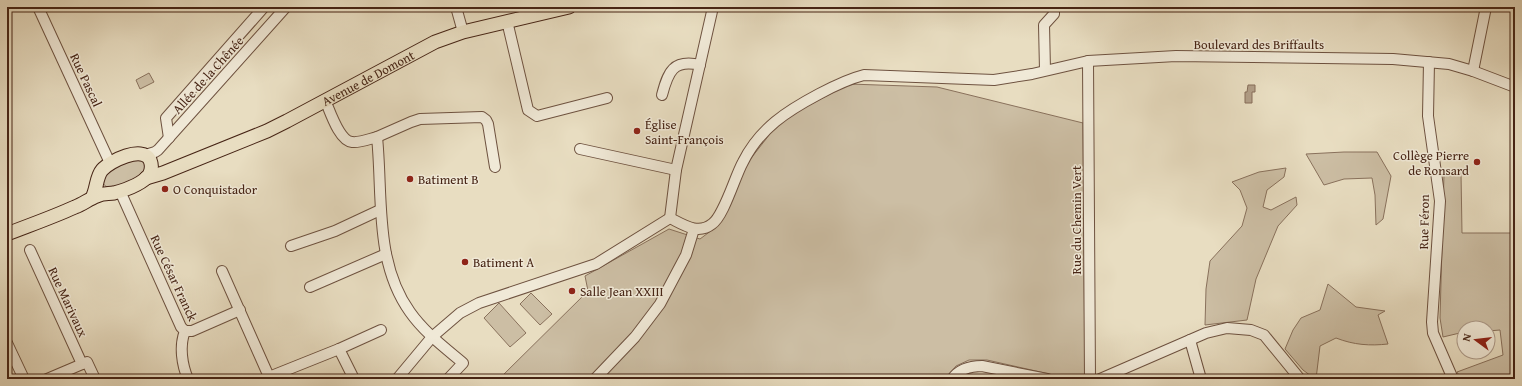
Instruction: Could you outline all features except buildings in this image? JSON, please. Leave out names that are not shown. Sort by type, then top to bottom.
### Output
[{"type":"main road","name":"Avenue de Domont","points":[[7,234],[76,207],[92,198],[114,192],[267,131],[420,49],[447,37],[507,21],[569,7]]},
{"type":"main road","points":[[92,198],[98,183],[98,176],[101,171],[110,163],[132,154],[140,154],[151,158],[160,167],[173,168]]},
{"type":"main road","points":[[146,178],[151,171],[151,158]]},
{"type":"main road","points":[[98,183],[102,190],[114,192]]},
{"type":"street","name":"Rue Pascal","points":[[38,7],[110,163]]},
{"type":"street","points":[[169,138],[166,118],[264,7]]},
{"type":"street","name":"Allée de la Chênée","points":[[151,158],[286,7]]},
{"type":"street","points":[[456,7],[464,32]]},
{"type":"street","points":[[670,218],[676,170],[713,7]]},
{"type":"street","points":[[1046,70],[1044,25],[1054,14],[1054,7]]},
{"type":"street","points":[[1476,73],[1486,7]]},
{"type":"street","points":[[507,21],[528,110],[537,116],[608,98]]},
{"type":"street","name":"Boulevard des Briffaults","points":[[694,229],[702,229],[713,224],[720,216],[743,161],[768,127],[778,118],[795,107],[848,79],[864,76],[994,80],[1032,74],[1088,62],[1176,56],[1340,57],[1393,59],[1449,64],[1515,87]]},
{"type":"street","points":[[662,95],[666,80],[672,71],[680,64],[688,62],[700,65]]},
{"type":"street","name":"Rue du Chemin Vert","points":[[1088,62],[1090,379]]},
{"type":"street","name":"Rue Féron","points":[[1429,62],[1428,116],[1440,201],[1432,322],[1433,333],[1453,379]]},
{"type":"street","points":[[325,100],[340,134],[346,140],[355,142],[377,137],[411,122],[420,120],[482,117],[488,124],[495,167]]},
{"type":"street","points":[[377,137],[380,210],[386,254],[394,286],[410,312],[432,337],[463,363],[448,379]]},
{"type":"street","points":[[580,149],[676,170]]},
{"type":"street","name":"Rue César Franck","points":[[114,192],[181,327],[185,331],[182,339],[183,368],[188,379]]},
{"type":"street","points":[[292,246],[335,231],[380,210]]},
{"type":"street","points":[[595,379],[635,337],[660,304],[686,255],[694,229],[670,218]]},
{"type":"street","points":[[397,379],[432,337],[460,313],[479,303],[596,264],[670,218]]},
{"type":"street","name":"Rue Marivaux","points":[[30,250],[82,364],[88,362],[95,379]]},
{"type":"street","points":[[310,286],[386,254]]},
{"type":"street","points":[[222,271],[270,378],[381,330]]},
{"type":"street","points":[[185,331],[192,331],[240,310]]},
{"type":"street","points":[[1100,379],[1206,333],[1228,328],[1251,330],[1264,335],[1300,379]]},
{"type":"street","points":[[1190,340],[1201,379]]},
{"type":"street","points":[[7,343],[24,379]]},
{"type":"street","points":[[339,349],[354,379]]},
{"type":"street","points":[[47,379],[82,364]]},
{"type":"street","points":[[952,379],[954,376],[972,366],[982,366],[1046,379]]},
{"type":"street","points":[[991,379],[993,368]]},
{"type":"shaded area","points":[[149,73],[154,82],[140,89],[136,80]]},
{"type":"shaded area","points":[[849,84],[937,87],[1083,123],[1085,379],[1067,378],[987,360],[969,360],[956,366],[945,379],[499,379],[588,291],[585,276],[669,229],[700,239],[716,227],[748,162],[781,120]]},
{"type":"shaded area","points":[[1248,85],[1255,85],[1255,92],[1252,92],[1252,103],[1245,103],[1245,92],[1247,92]]},
{"type":"shaded area","points":[[1377,152],[1391,176],[1383,219],[1376,225],[1375,195],[1372,178],[1344,179],[1324,185],[1306,154]]},
{"type":"shaded area","points":[[133,159],[139,159],[145,162],[146,173],[123,185],[111,188],[106,187],[103,183],[106,172]]},
{"type":"shaded area","points":[[1286,168],[1284,177],[1267,190],[1263,207],[1271,210],[1296,197],[1297,205],[1278,226],[1256,279],[1247,320],[1205,325],[1206,289],[1210,261],[1242,226],[1247,208],[1240,190],[1232,182],[1259,172]]},
{"type":"shaded area","points":[[1461,173],[1462,233],[1515,233],[1515,379],[1461,379],[1457,372],[1489,360],[1496,360],[1496,358],[1503,355],[1500,330],[1496,330],[1496,320],[1456,320],[1456,334],[1443,337],[1440,318],[1444,174]]},
{"type":"shaded area","points":[[1328,284],[1356,307],[1385,311],[1378,315],[1388,344],[1362,344],[1336,338],[1320,346],[1315,379],[1303,370],[1285,349],[1293,330],[1301,318],[1320,310]]},
{"type":"shaded area","points":[[531,293],[552,314],[540,325],[520,304]]},
{"type":"shaded area","points":[[499,303],[526,333],[510,347],[484,318]]},
{"type":"place","name":"Église Saint-François","points":[[637,131]]},
{"type":"place","name":"Collège Pierre de Ronsard","points":[[1477,162]]},
{"type":"place","name":"Batiment B","points":[[410,179]]},
{"type":"place","name":"O Conquistador","points":[[165,189]]},
{"type":"place","name":"Batiment A","points":[[465,262]]},
{"type":"place","name":"Salle Jean XXIII","points":[[572,291]]}]
